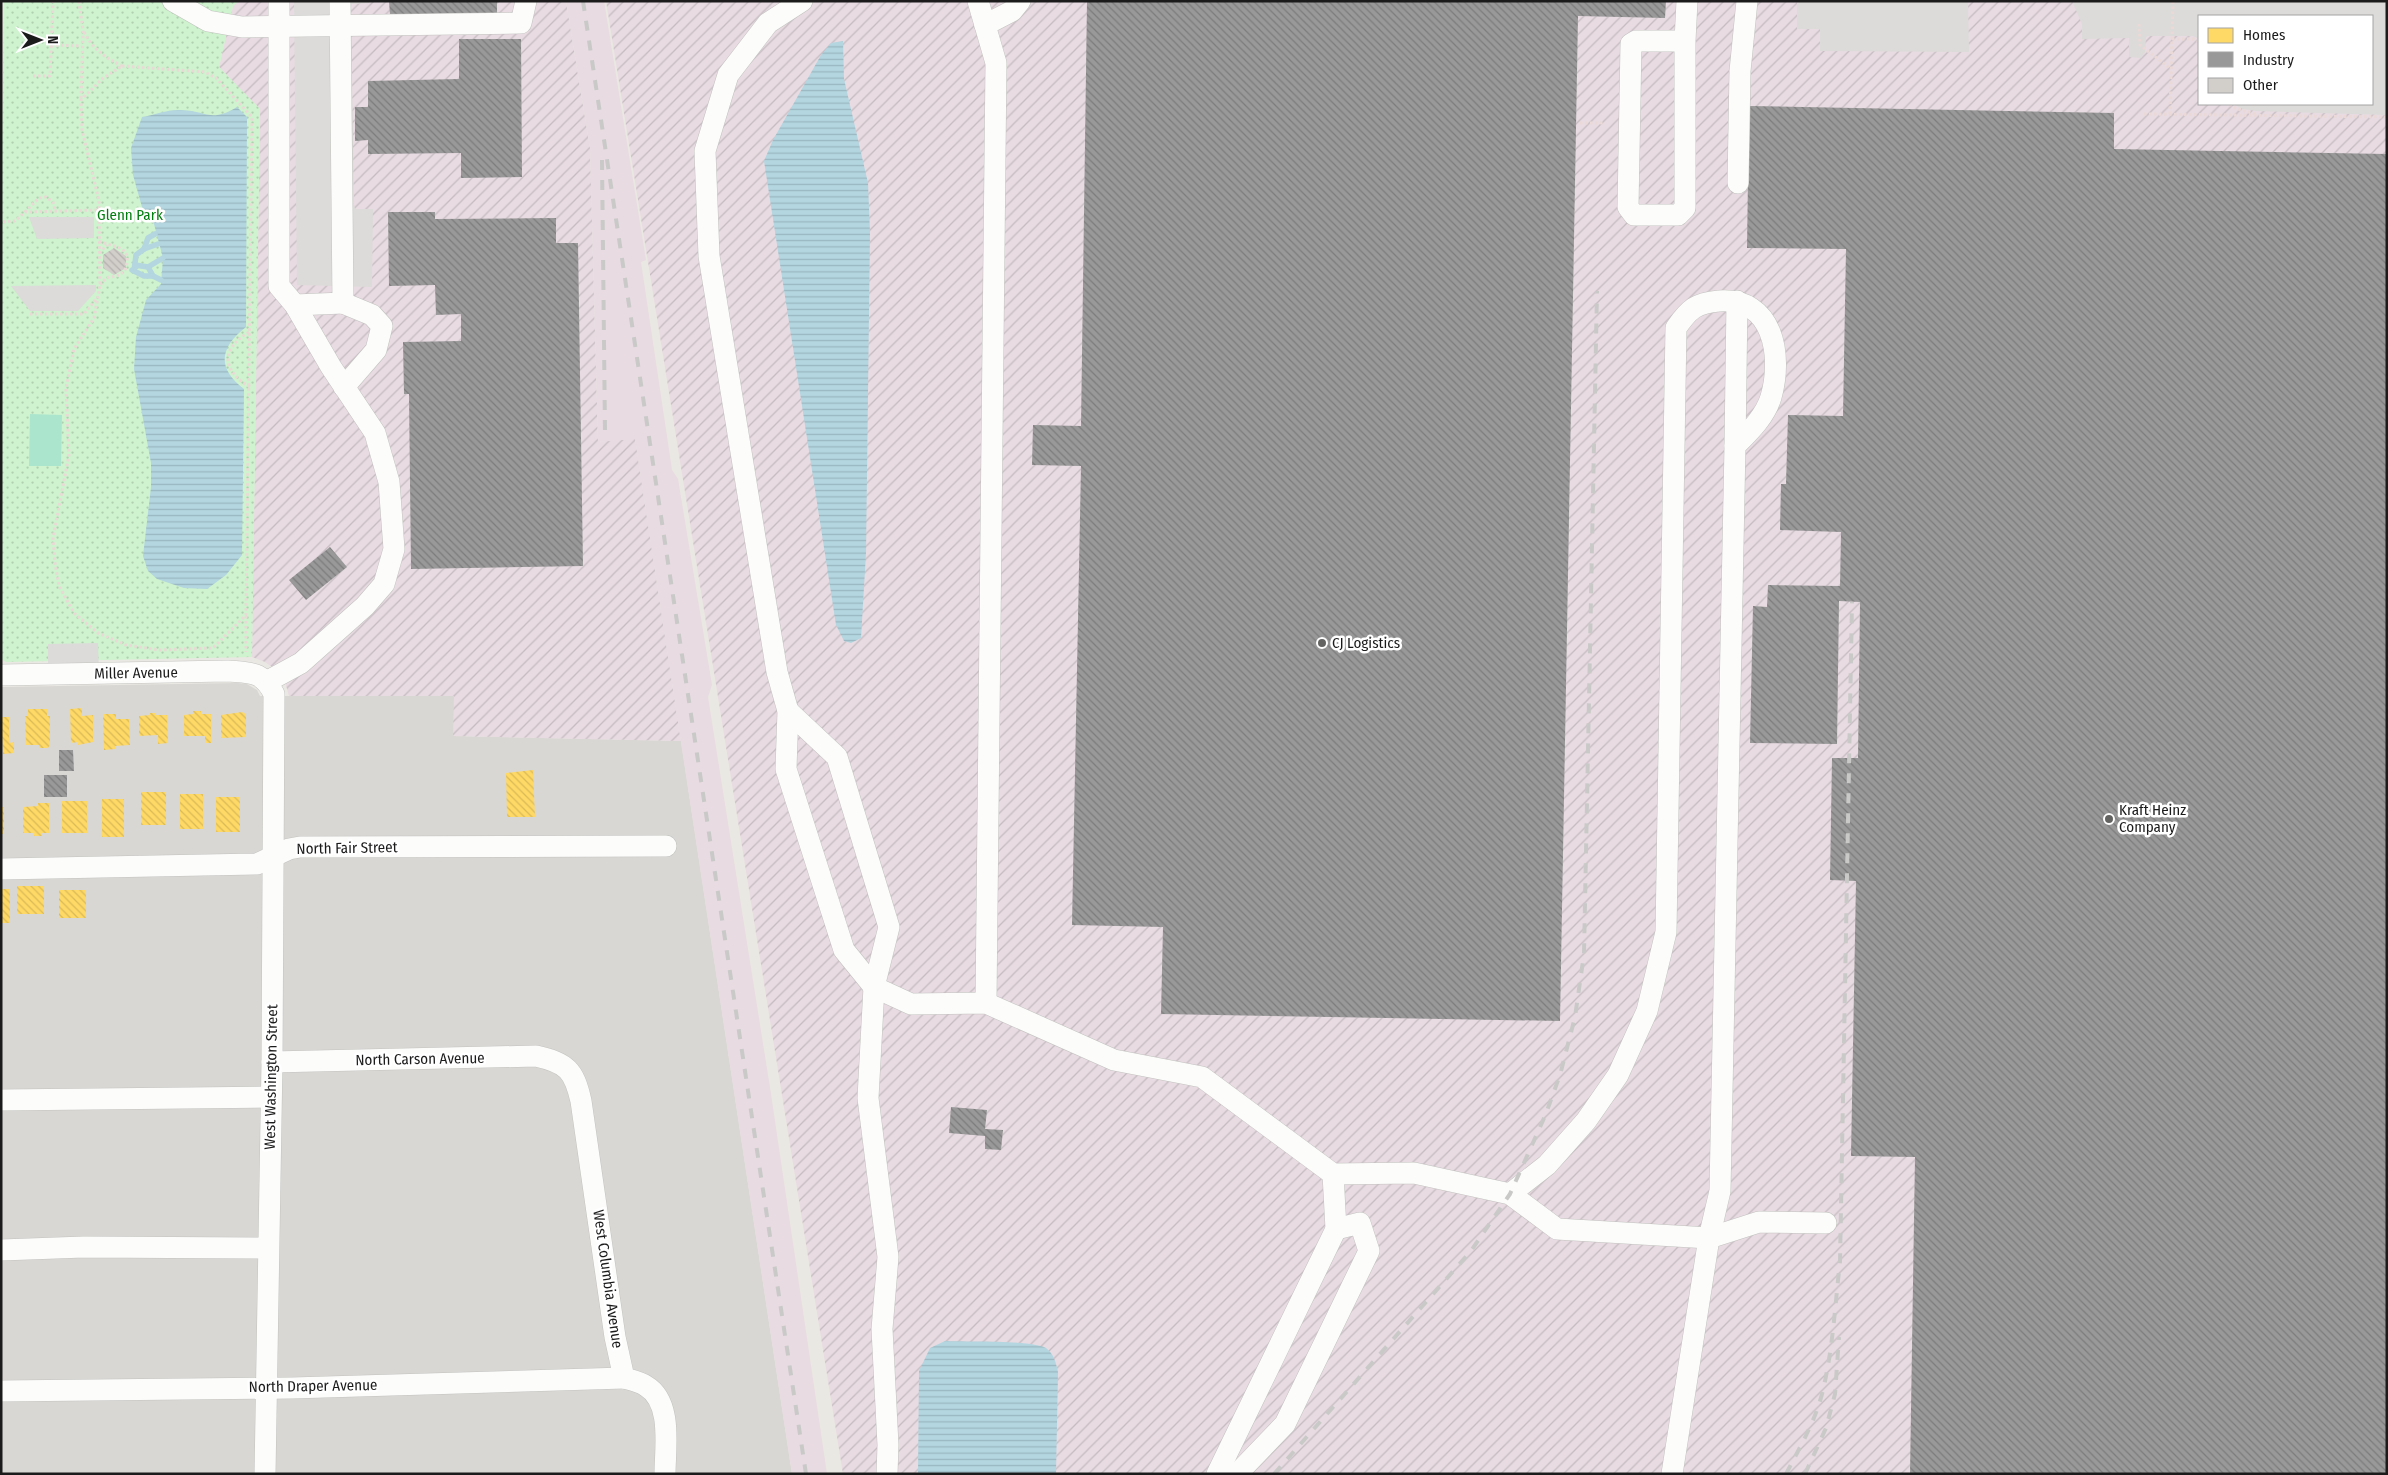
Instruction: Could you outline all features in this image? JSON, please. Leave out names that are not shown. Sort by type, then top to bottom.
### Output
[{"type":"street","points":[[173,1],[208,22],[242,27],[520,23],[526,1]]},
{"type":"street","points":[[268,681],[301,663],[365,606],[384,584],[394,549],[389,482],[375,433],[344,387],[295,305],[280,286],[279,1]]},
{"type":"street","points":[[340,1],[343,303]]},
{"type":"street","points":[[802,1],[768,23],[728,75],[705,151],[708,256],[776,672],[788,711],[786,769],[844,950],[874,987],[911,1004],[986,1003],[1114,1060],[1202,1077],[1333,1174],[1414,1173],[1510,1194],[1557,1229],[1709,1238],[1759,1222],[1826,1223]]},
{"type":"street","points":[[978,1],[996,63],[986,1003]]},
{"type":"street","points":[[985,25],[1012,11],[1020,1]]},
{"type":"street","points":[[1685,41],[1636,42],[1631,44],[1628,207],[1634,215],[1678,215],[1685,208],[1685,41],[1687,1]]},
{"type":"street","points":[[1738,183],[1740,72],[1747,1]]},
{"type":"street","points":[[1510,1194],[1547,1165],[1586,1121],[1618,1075],[1647,1011],[1666,932],[1676,328],[1686,312],[1701,303],[1737,301],[1749,305],[1766,322],[1776,356],[1771,397],[1756,424],[1735,446]]},
{"type":"street","points":[[1672,1474],[1709,1238],[1720,1191],[1737,301]]},
{"type":"street","points":[[295,305],[343,303],[372,315],[382,326],[376,350],[344,387]]},
{"type":"street","name":"Miller Avenue","points":[[1,675],[228,671],[258,674],[268,681]]},
{"type":"street","name":"West Washington Street","points":[[265,1474],[274,857],[274,694],[268,681]]},
{"type":"street","points":[[788,711],[837,756],[890,928],[874,987],[868,1098],[888,1257],[882,1329],[888,1445],[887,1474]]},
{"type":"street","name":"North Fair Street","points":[[1,869],[246,865],[257,864],[289,849],[300,847],[666,846]]},
{"type":"street","name":"North Carson Avenue","points":[[272,1062],[536,1056],[567,1067]]},
{"type":"street","name":"West Columbia Avenue","points":[[567,1067],[576,1079],[581,1100],[615,1337],[624,1378]]},
{"type":"street","points":[[1,1100],[270,1097]]},
{"type":"street","points":[[1216,1474],[1336,1229],[1333,1174]]},
{"type":"street","points":[[1238,1474],[1285,1424],[1369,1251],[1360,1223],[1336,1229]]},
{"type":"street","points":[[1,1250],[84,1247],[267,1248]]},
{"type":"street","points":[[624,1378],[647,1386],[656,1395],[662,1410],[666,1429],[664,1474]]},
{"type":"street","name":"North Draper Avenue","points":[[1,1391],[265,1388],[624,1378]]},
{"type":"path","points":[[33,76],[50,76],[53,1]]},
{"type":"path","points":[[79,1],[83,31],[81,46],[82,130],[98,201],[100,286],[94,318],[74,349],[66,388],[69,454],[53,538],[59,586],[74,614],[98,632],[126,645],[159,650],[213,648],[246,615]]},
{"type":"path","points":[[2170,114],[2173,1]]},
{"type":"path","points":[[2139,24],[2140,45],[2171,70]]},
{"type":"path","points":[[83,31],[91,45],[106,58],[122,66],[205,72],[216,78],[252,117],[246,654]]},
{"type":"path","points":[[2172,39],[2198,41]]},
{"type":"path","points":[[50,45],[81,46]]},
{"type":"path","points":[[81,100],[102,79],[122,66]]},
{"type":"path","points":[[2232,105],[2244,112],[2262,115]]},
{"type":"path","points":[[2144,114],[2387,117]]},
{"type":"path","points":[[1580,123],[1604,123]]},
{"type":"path","points":[[3,222],[15,221],[39,198],[46,198],[53,202],[55,210]]},
{"type":"path","points":[[25,212],[98,210]]},
{"type":"path","points":[[99,241],[117,246],[125,252],[127,265],[120,275],[106,278],[100,276]]},
{"type":"path","points":[[100,253],[108,245]]},
{"type":"path","points":[[100,286],[106,278]]},
{"type":"path","points":[[30,314],[84,314],[98,298]]},
{"type":"path","points":[[250,331],[238,339],[231,347],[228,355],[232,372],[238,379],[250,387]]},
{"type":"shaded area","points":[[239,1],[566,1],[590,148],[598,442],[635,438],[681,741],[453,736],[454,696],[289,696],[285,682],[275,669],[265,662],[252,657],[260,109],[219,67],[233,6]]},
{"type":"shaded area","points":[[294,1],[369,1],[369,3],[352,4],[351,7],[354,205],[355,209],[373,209],[372,287],[297,285]]},
{"type":"shaded area","points":[[566,1],[604,1],[646,260],[641,262],[672,470],[678,479],[712,685],[708,697],[771,1094],[827,1474],[792,1474],[635,439],[598,442],[590,148]]},
{"type":"shaded area","points":[[606,1],[2387,1],[2387,1474],[843,1474]]},
{"type":"shaded area","points":[[1797,1],[1968,1],[1969,52],[1820,51],[1820,29],[1797,29]]},
{"type":"shaded area","points":[[2072,1],[2387,1],[2387,115],[2256,111],[2243,109],[2235,105],[2373,105],[2373,15],[2198,15],[2198,38],[2193,36],[2148,36],[2146,37],[2145,52],[2141,58],[2129,57],[2129,38],[2082,39],[2082,24]]},
{"type":"shaded area","points":[[29,217],[94,217],[94,238],[37,239]]},
{"type":"shaded area","points":[[96,285],[96,291],[78,311],[30,311],[11,286]]},
{"type":"shaded area","points":[[98,643],[99,673],[48,674],[48,644]]},
{"type":"shaded area","points":[[247,684],[257,690],[260,696],[455,696],[454,736],[681,741],[792,1474],[1,1474],[1,687]]},
{"type":"green space","name":"Glenn Park","points":[[4,1],[239,1],[233,6],[219,67],[260,109],[252,657],[6,662],[1,659],[1,214]]},
{"type":"green space","points":[[30,414],[62,415],[61,466],[29,466]]},
{"type":"water","points":[[843,41],[844,79],[868,183],[870,233],[866,553],[861,638],[851,643],[844,641],[836,625],[764,161],[773,140],[821,55],[831,43]]},
{"type":"water","points":[[237,107],[247,117],[246,327],[231,342],[227,350],[225,365],[235,381],[244,389],[242,555],[226,575],[207,589],[184,588],[157,579],[148,571],[143,556],[151,487],[151,463],[134,369],[136,337],[146,300],[161,284],[163,258],[154,224],[142,207],[133,175],[131,148],[142,117],[176,110],[215,115],[228,112]]},
{"type":"water","points":[[945,1341],[1039,1345],[1051,1353],[1058,1372],[1056,1474],[918,1474],[919,1371],[930,1348]]},
{"type":"building: Homes","points":[[82,708],[82,716],[93,715],[93,742],[78,745],[78,742],[71,743],[70,709]]},
{"type":"building: Homes","points":[[28,709],[47,709],[47,716],[50,716],[50,745],[48,748],[39,748],[39,745],[26,745],[25,716],[28,716]]},
{"type":"building: Homes","points":[[193,711],[201,711],[201,714],[211,714],[211,743],[205,743],[205,736],[184,736],[184,715],[193,714]]},
{"type":"building: Homes","points":[[242,712],[246,714],[246,737],[221,738],[221,715]]},
{"type":"building: Homes","points":[[150,713],[167,715],[168,743],[158,744],[158,735],[139,736],[139,716],[150,715]]},
{"type":"building: Homes","points":[[103,714],[116,714],[116,719],[129,719],[130,745],[115,746],[115,749],[104,750]]},
{"type":"building: Homes","points":[[1,717],[9,717],[9,743],[14,742],[14,753],[3,754]]},
{"type":"building: Homes","points":[[533,770],[535,817],[507,817],[506,773]]},
{"type":"building: Homes","points":[[141,792],[166,792],[166,825],[141,825]]},
{"type":"building: Homes","points":[[180,794],[203,794],[203,829],[180,829]]},
{"type":"building: Homes","points":[[216,797],[240,797],[240,832],[216,832]]},
{"type":"building: Homes","points":[[102,799],[124,799],[124,837],[102,837]]},
{"type":"building: Homes","points":[[62,801],[87,801],[87,833],[62,833]]},
{"type":"building: Homes","points":[[38,803],[49,803],[49,833],[42,833],[42,836],[34,836],[34,833],[23,833],[23,807],[38,806]]},
{"type":"building: Homes","points":[[1,807],[4,807],[4,834],[1,834]]},
{"type":"building: Homes","points":[[17,886],[44,886],[44,914],[17,914]]},
{"type":"building: Homes","points":[[1,889],[10,889],[10,923],[1,923]]},
{"type":"building: Homes","points":[[59,890],[86,890],[86,918],[59,918]]},
{"type":"building: Industry","points":[[389,1],[497,1],[497,13],[390,15]]},
{"type":"building: Industry","name":"CJ Logistics","points":[[1087,1],[1666,1],[1665,18],[1578,16],[1560,1021],[1161,1014],[1163,927],[1072,925],[1081,466],[1032,465],[1033,425],[1081,426]]},
{"type":"building: Industry","points":[[459,39],[521,39],[522,177],[461,178],[461,153],[368,154],[368,140],[355,141],[355,107],[368,107],[368,81],[459,79]]},
{"type":"building: Industry","name":"Kraft Heinz Company","points":[[1749,106],[2114,113],[2114,149],[2387,154],[2387,1474],[1910,1474],[1915,1157],[1851,1156],[1856,881],[1830,880],[1832,758],[1858,758],[1860,602],[1839,601],[1837,744],[1750,743],[1753,606],[1767,607],[1768,585],[1840,586],[1841,532],[1780,530],[1781,484],[1786,484],[1788,415],[1843,416],[1846,249],[1747,248]]},
{"type":"building: Industry","points":[[388,212],[435,212],[435,219],[556,218],[556,243],[578,243],[583,566],[411,569],[409,394],[404,394],[403,342],[461,341],[461,314],[436,315],[435,285],[389,286]]},
{"type":"building: Industry","points":[[330,547],[347,567],[306,600],[289,580]]},
{"type":"building: Industry","points":[[59,750],[73,750],[74,771],[59,771]]},
{"type":"building: Industry","points":[[44,775],[67,775],[67,797],[44,797]]},
{"type":"building: Industry","points":[[951,1107],[987,1110],[985,1129],[1003,1130],[1001,1150],[985,1149],[985,1136],[949,1133]]},
{"type":"building: Other","points":[[114,248],[126,256],[126,268],[114,275],[103,268],[103,255]]},
{"type":"waterway","points":[[144,249],[148,238],[155,234]]},
{"type":"waterway","points":[[134,271],[136,255],[144,249],[158,244]]},
{"type":"waterway","points":[[148,267],[163,258]]},
{"type":"waterway","points":[[135,265],[148,267],[153,276],[161,280]]},
{"type":"waterway","points":[[132,270],[144,276],[153,276]]},
{"type":"railway","points":[[583,1],[806,1474]]},
{"type":"railway","points":[[602,160],[605,432]]},
{"type":"railway","points":[[1274,1474],[1471,1251],[1510,1194],[1545,1116],[1560,1075],[1575,1017],[1584,954],[1597,291]]},
{"type":"railway","points":[[1786,1474],[1812,1423],[1823,1390],[1831,1342],[1840,1262],[1852,602]]},
{"type":"railway","points":[[1805,1474],[1826,1428],[1835,1394],[1839,1337]]},
{"type":"place","name":"CJ Logistics","points":[[1322,643]]},
{"type":"place","name":"Kraft Heinz Company","points":[[2109,819]]}]
